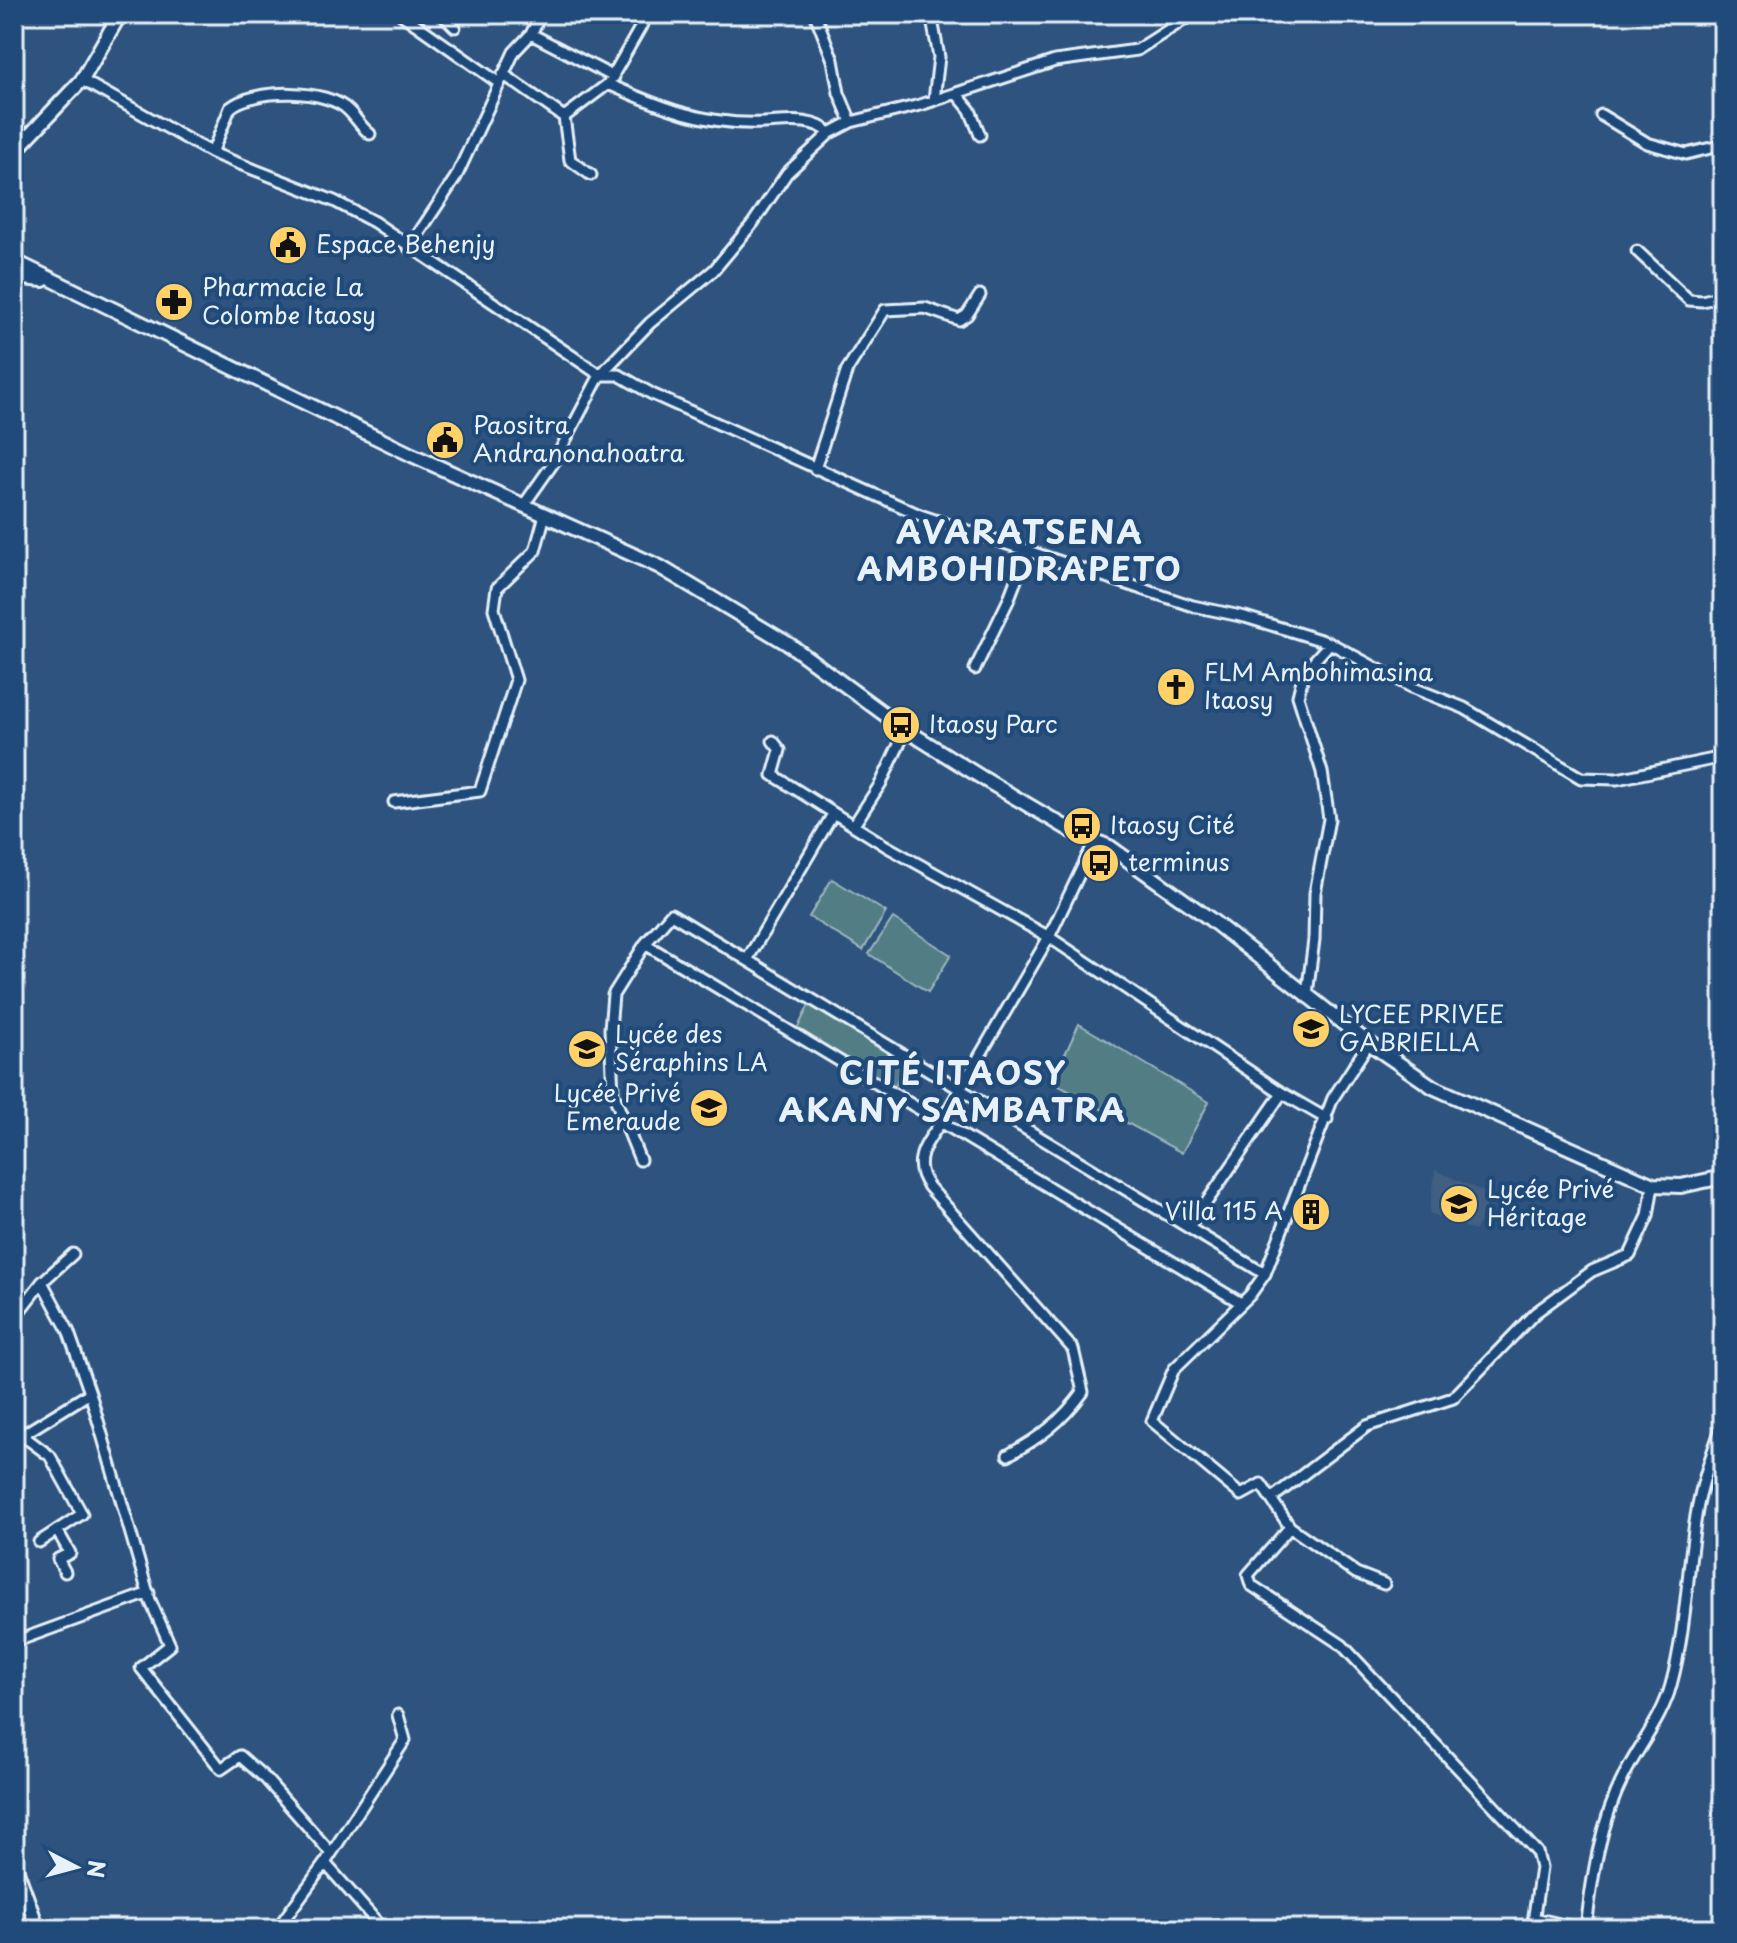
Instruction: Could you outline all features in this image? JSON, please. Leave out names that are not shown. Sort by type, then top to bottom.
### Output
[{"type":"street","points":[[14,152],[82,80],[120,14]]},
{"type":"street","points":[[401,14],[564,117]]},
{"type":"street","points":[[442,14],[455,27]]},
{"type":"street","points":[[409,248],[456,177],[501,78],[518,46],[531,34],[541,14]]},
{"type":"street","points":[[564,117],[611,80],[648,14]]},
{"type":"street","points":[[815,14],[833,60],[839,93],[851,122]]},
{"type":"street","points":[[931,14],[939,57],[934,100]]},
{"type":"street","points":[[523,506],[554,462],[600,375],[650,323],[714,270],[753,223],[787,173],[830,133],[851,122],[934,100],[1055,61],[1137,50],[1193,14]]},
{"type":"street","points":[[531,34],[611,80],[683,115],[739,123],[803,122],[823,127],[830,133]]},
{"type":"street","points":[[82,80],[212,153],[334,201],[374,222],[600,375],[619,375],[815,469],[920,515],[1193,606],[1245,617],[1330,643],[1411,687],[1464,708],[1581,778],[1617,779],[1723,757]]},
{"type":"street","points":[[956,93],[970,110],[980,135]]},
{"type":"street","points":[[212,153],[230,108],[252,98],[318,94],[349,110],[370,134]]},
{"type":"street","points":[[1601,115],[1647,143],[1686,154],[1723,145]]},
{"type":"street","points":[[564,117],[570,160],[591,175]]},
{"type":"street","points":[[14,128],[28,136]]},
{"type":"street","points":[[1723,166],[1720,252],[1723,267]]},
{"type":"street","points":[[1637,251],[1689,300],[1702,301],[1723,296]]},
{"type":"street","points":[[14,261],[56,283],[96,298],[216,361],[660,567],[742,613],[906,730],[1077,834],[1110,847],[1369,1043],[1433,1087],[1653,1185],[1681,1186],[1723,1177]]},
{"type":"street","points":[[14,277],[56,283]]},
{"type":"street","points":[[815,469],[847,370],[885,310],[925,308],[959,320],[967,315],[980,295]]},
{"type":"street","points":[[394,802],[480,791],[516,680],[494,609],[497,588],[535,551],[545,515]]},
{"type":"street","points":[[975,669],[1008,601],[1028,549]]},
{"type":"street","points":[[1307,994],[1314,940],[1315,893],[1329,819],[1322,772],[1298,696],[1304,672],[1330,643]]},
{"type":"street","points":[[854,825],[881,783],[906,730]]},
{"type":"street","points":[[773,741],[780,750],[773,775],[833,814],[1049,937],[1282,1093],[1327,1119]]},
{"type":"street","points":[[747,960],[833,814]]},
{"type":"street","points":[[1008,1455],[1041,1438],[1067,1414],[1083,1392],[1073,1349],[922,1179],[919,1166],[922,1147],[940,1124],[957,1090],[1049,937],[1095,841]]},
{"type":"street","points":[[640,1160],[613,1093],[610,1029],[613,995],[645,944],[671,914],[1265,1274]]},
{"type":"street","points":[[645,944],[1241,1303]]},
{"type":"street","points":[[1369,1043],[1333,1098],[1265,1274],[1241,1303],[1174,1369],[1152,1421],[1241,1495],[1261,1484],[1290,1527],[1356,1573],[1384,1584]]},
{"type":"street","points":[[1190,1226],[1282,1093]]},
{"type":"street","points":[[1272,1498],[1367,1426],[1453,1398],[1535,1313],[1592,1271],[1630,1255],[1648,1216],[1653,1185]]},
{"type":"street","points":[[14,1318],[42,1282],[73,1254]]},
{"type":"street","points":[[42,1282],[68,1330],[90,1393],[149,1593],[170,1645],[141,1668],[221,1769],[240,1756],[272,1786],[331,1853]]},
{"type":"street","points":[[22,1435],[90,1393]]},
{"type":"street","points":[[1290,1527],[1248,1575],[1251,1585],[1342,1645],[1537,1852],[1541,1868],[1533,1924],[1583,1929],[1606,1822],[1622,1780],[1656,1724],[1672,1683],[1690,1583],[1696,1516],[1723,1423]]},
{"type":"street","points":[[14,1426],[50,1456],[82,1514],[39,1542]]},
{"type":"street","points":[[57,1530],[70,1553],[58,1559],[65,1572]]},
{"type":"street","points":[[14,1642],[149,1593]]},
{"type":"street","points":[[277,1929],[325,1863],[405,1740],[398,1715]]},
{"type":"street","points":[[14,1863],[38,1929]]},
{"type":"street","points":[[325,1863],[383,1929]]},
{"type":"shaded area","name":"Lycée Privé Héritage","points":[[1435,1170],[1491,1195],[1475,1231],[1429,1213]]},
{"type":"green space","points":[[832,879],[886,912],[863,950],[809,917]]},
{"type":"green space","points":[[893,918],[951,955],[928,992],[869,954]]},
{"type":"green space","points":[[809,1005],[905,1060],[893,1092],[795,1033]]},
{"type":"green space","points":[[1079,1024],[1209,1102],[1182,1153],[1052,1082]]},
{"type":"place","name":"Espace Behenjy","points":[[288,245]]},
{"type":"place","name":"Pharmacie La Colombe Itaosy","points":[[174,302]]},
{"type":"place","name":"Paositra Andranonahoatra","points":[[445,440]]},
{"type":"place","name":"FLM Ambohimasina Itaosy","points":[[1176,687]]},
{"type":"place","name":"Itaosy Parc","points":[[901,725]]},
{"type":"place","name":"Itaosy Cité","points":[[1082,826]]},
{"type":"place","name":"terminus","points":[[1100,863]]},
{"type":"place","name":"LYCEE PRIVEE GABRIELLA","points":[[1311,1029]]},
{"type":"place","name":"Lycée des Séraphins LA","points":[[587,1049]]},
{"type":"place","name":"Lycée Privé Emeraude","points":[[709,1108]]},
{"type":"place","name":"Lycée Privé Héritage","points":[[1459,1204]]},
{"type":"place","name":"Villa 115 A","points":[[1311,1212]]},
{"type":"district","name":"AVARATSENA AMBOHIDRAPETO","points":[[1020,552]]},
{"type":"district","name":"CITÉ ITAOSY AKANY SAMBATRA","points":[[953,1092]]}]
